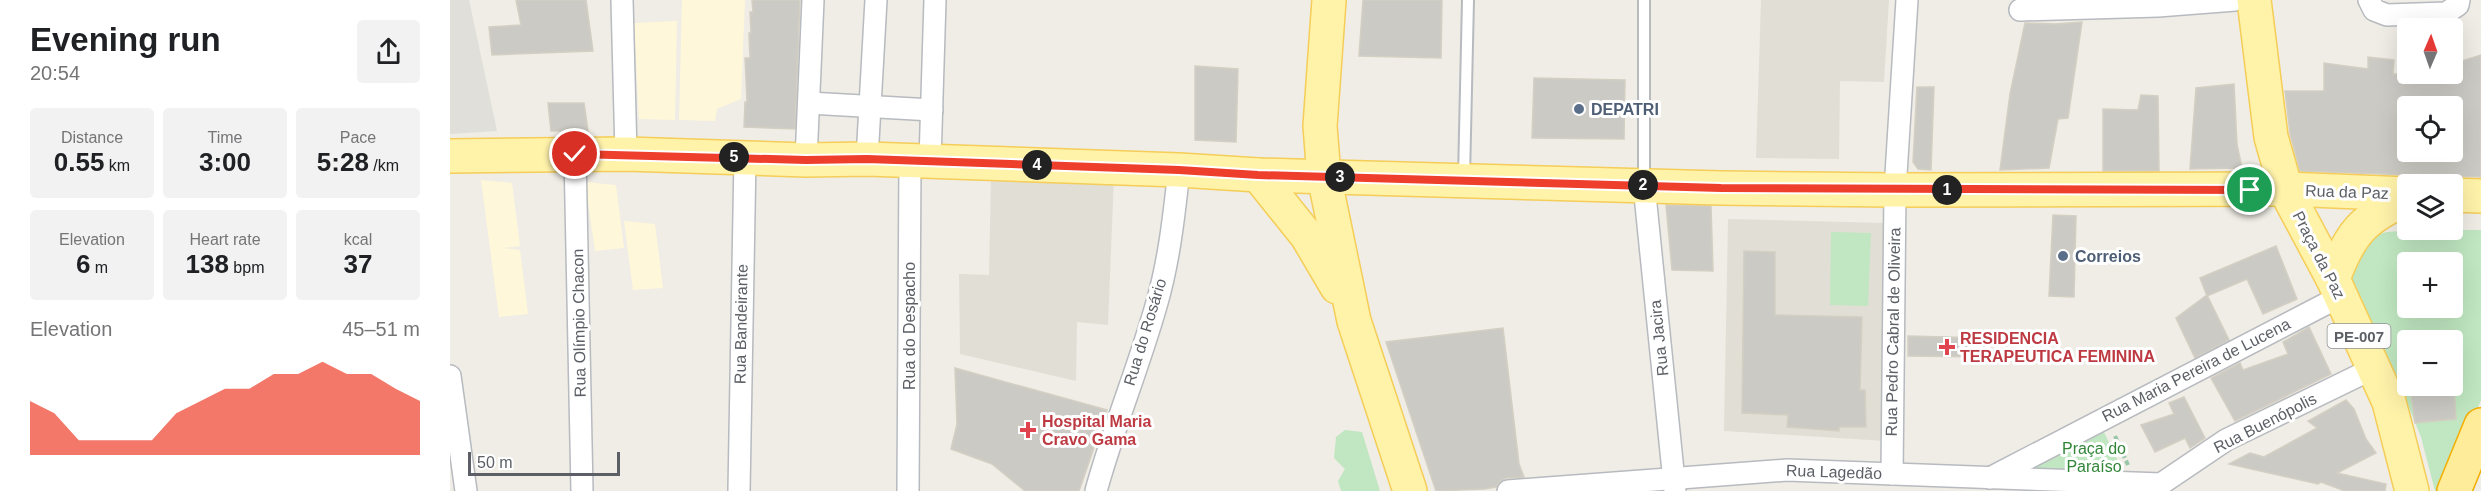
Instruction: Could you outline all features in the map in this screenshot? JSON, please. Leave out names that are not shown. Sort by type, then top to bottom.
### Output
[{"type":"highway","points":[[2454,491],[2481,425]]},
{"type":"main road","points":[[1329,0],[1320,126],[1324,176],[1354,321],[1410,491]]},
{"type":"main road","name":"Praça da Paz","points":[[2254,0],[2271,137],[2286,189],[2337,287],[2389,402],[2412,491]]},
{"type":"main road","name":"Rua da Paz","points":[[450,156],[626,154],[806,160],[867,159],[1258,175],[1644,185],[1895,190],[2286,189],[2397,195]]},
{"type":"main road","points":[[1258,175],[1307,236],[1354,321]]},
{"type":"main road","points":[[2463,195],[2481,196]]},
{"type":"main road","points":[[2337,287],[2350,240],[2360,227],[2381,210],[2397,202]]},
{"type":"street","points":[[622,0],[626,154]]},
{"type":"street","points":[[806,160],[813,0]]},
{"type":"street","points":[[867,159],[876,0]]},
{"type":"street","name":"Rua do Despacho","points":[[908,491],[920,161],[932,110],[935,0]]},
{"type":"street","name":"Rua Pedro Cabral de Oliveira","points":[[1892,474],[1895,190],[1907,0]]},
{"type":"street","points":[[2020,10],[2158,6],[2235,0]]},
{"type":"street","points":[[2369,0],[2374,10],[2387,15],[2446,13],[2458,5],[2459,0]]},
{"type":"street","points":[[809,103],[932,110]]},
{"type":"street","name":"Rua Olímpio Chacon","points":[[575,154],[582,491]]},
{"type":"street","name":"Rua Bandeirante","points":[[739,491],[739,387],[745,157]]},
{"type":"street","name":"Rua do Rosário","points":[[1096,491],[1108,447],[1156,307],[1173,234],[1179,170]]},
{"type":"street","name":"Rua Jacira","points":[[1644,185],[1674,484]]},
{"type":"street","name":"Rua Maria Pereira de Lucena","points":[[1988,479],[2337,287]]},
{"type":"street","name":"Rua Buenópolis","points":[[2160,488],[2226,440],[2373,368]]},
{"type":"street","points":[[450,376],[466,491]]},
{"type":"street","name":"Rua Lagedão","points":[[1508,491],[1674,484],[1787,470],[1892,474],[1932,484],[1988,479],[2137,483],[2160,488]]},
{"type":"lane","points":[[1464,180],[1468,0]]},
{"type":"lane","points":[[1644,0],[1644,185]]},
{"type":"path","points":[[2106,416],[2137,483]]},
{"type":"shaded area","points":[[450,0],[469,0],[497,131],[450,134]]},
{"type":"shaded area","points":[[682,0],[745,0],[741,99],[717,109],[715,121],[679,120]]},
{"type":"shaded area","points":[[1761,0],[1889,0],[1884,82],[1840,81],[1839,159],[1756,158]]},
{"type":"shaded area","points":[[677,21],[675,120],[639,119],[634,23]]},
{"type":"shaded area","points":[[991,175],[1114,177],[1108,325],[1077,322],[1076,381],[960,354],[959,274],[989,275]]},
{"type":"shaded area","points":[[481,180],[512,183],[520,246],[503,248],[520,250],[528,314],[499,317]]},
{"type":"shaded area","points":[[585,182],[616,185],[624,248],[595,251]]},
{"type":"shaded area","points":[[1728,219],[1886,223],[1885,441],[1724,431]]},
{"type":"shaded area","points":[[624,221],[655,224],[663,288],[633,290]]},
{"type":"green space","points":[[2463,230],[2481,230],[2481,400],[2443,491],[2435,491],[2421,437],[2404,396],[2463,396],[2463,330],[2397,330],[2397,377],[2356,296],[2350,277],[2365,241],[2372,236],[2397,231],[2397,240],[2463,240]]},
{"type":"green space","points":[[1831,232],[1871,233],[1868,306],[1830,305]]},
{"type":"green space","name":"Praça do Paraíso","points":[[2102,428],[2126,478],[2024,468]]},
{"type":"green space","points":[[1345,430],[1362,432],[1380,491],[1341,491],[1338,481],[1345,469],[1334,458],[1336,437]]},
{"type":"building","points":[[516,0],[586,0],[593,51],[492,55],[489,27],[521,25]]},
{"type":"building","points":[[752,0],[800,0],[795,129],[744,127],[745,102],[747,102],[745,58],[750,58],[749,33],[751,33],[750,12],[753,12]]},
{"type":"building","points":[[1363,0],[1442,0],[1441,58],[1359,56]]},
{"type":"building","points":[[2082,22],[2068,118],[2058,119],[2049,168],[2000,170],[2010,94],[2025,23]]},
{"type":"building","points":[[2481,55],[2481,177],[2463,176],[2463,174],[2300,171],[2290,134],[2285,91],[2324,91],[2324,63],[2368,69],[2368,57],[2394,60],[2393,74],[2397,74],[2397,84],[2463,84],[2463,61]]},
{"type":"building","points":[[1195,66],[1238,69],[1236,142],[1195,140]]},
{"type":"building","name":"DEPATRI","points":[[1534,78],[1625,80],[1624,139],[1532,138]]},
{"type":"building","points":[[2234,84],[2237,144],[2242,168],[2190,169],[2196,88]]},
{"type":"building","points":[[1917,87],[1934,87],[1931,170],[1918,169],[1913,162]]},
{"type":"building","points":[[2141,95],[2158,96],[2159,171],[2103,171],[2103,109],[2138,110]]},
{"type":"building","points":[[548,103],[584,103],[588,131],[551,131]]},
{"type":"building","points":[[1666,205],[1711,206],[1713,271],[1672,270]]},
{"type":"building","name":"Correios","points":[[2053,215],[2076,216],[2074,297],[2049,296]]},
{"type":"building","points":[[2276,246],[2297,299],[2263,314],[2247,279],[2207,296],[2200,278]]},
{"type":"building","points":[[1744,251],[1775,252],[1775,315],[1862,317],[1860,390],[1865,390],[1866,427],[1839,427],[1839,431],[1787,427],[1788,415],[1742,413]]},
{"type":"building","points":[[2207,295],[2229,340],[2195,358],[2176,318]]},
{"type":"building","points":[[2309,327],[2331,374],[2235,421],[2211,378],[2240,363],[2243,370],[2288,354],[2283,342]]},
{"type":"building","points":[[1503,328],[1519,464],[1524,477],[1506,478],[1496,487],[1484,489],[1436,491],[1386,342]]},
{"type":"building","name":"RESIDENCIA TERAPEUTICA FEMININA","points":[[1908,336],[1985,338],[1985,357],[1908,356]]},
{"type":"building","name":"Hospital Maria Cravo Gama","points":[[955,368],[1107,410],[1079,491],[1025,491],[992,464],[951,449],[957,424]]},
{"type":"building","points":[[2411,396],[2455,396],[2456,419],[2415,423]]},
{"type":"building","points":[[2184,397],[2205,438],[2190,448],[2185,438],[2155,452],[2141,425],[2174,414],[2169,403]]},
{"type":"building","points":[[2346,400],[2354,409],[2366,439],[2376,453],[2337,473],[2386,484],[2385,491],[2345,491],[2321,482],[2318,484],[2229,464],[2250,453],[2264,457],[2317,428],[2308,421]]},
{"type":"place","name":"DEPATRI","points":[[1579,109]]},
{"type":"place","name":"Correios","points":[[2063,256]]},
{"type":"place","name":"RESIDENCIA TERAPEUTICA FEMININA","points":[[1947,347]]},
{"type":"place","name":"Hospital Maria Cravo Gama","points":[[1028,430]]},
{"type":"route","points":[[575,154],[806,160],[867,159],[1258,175],[1721,188],[2250,190]]}]
